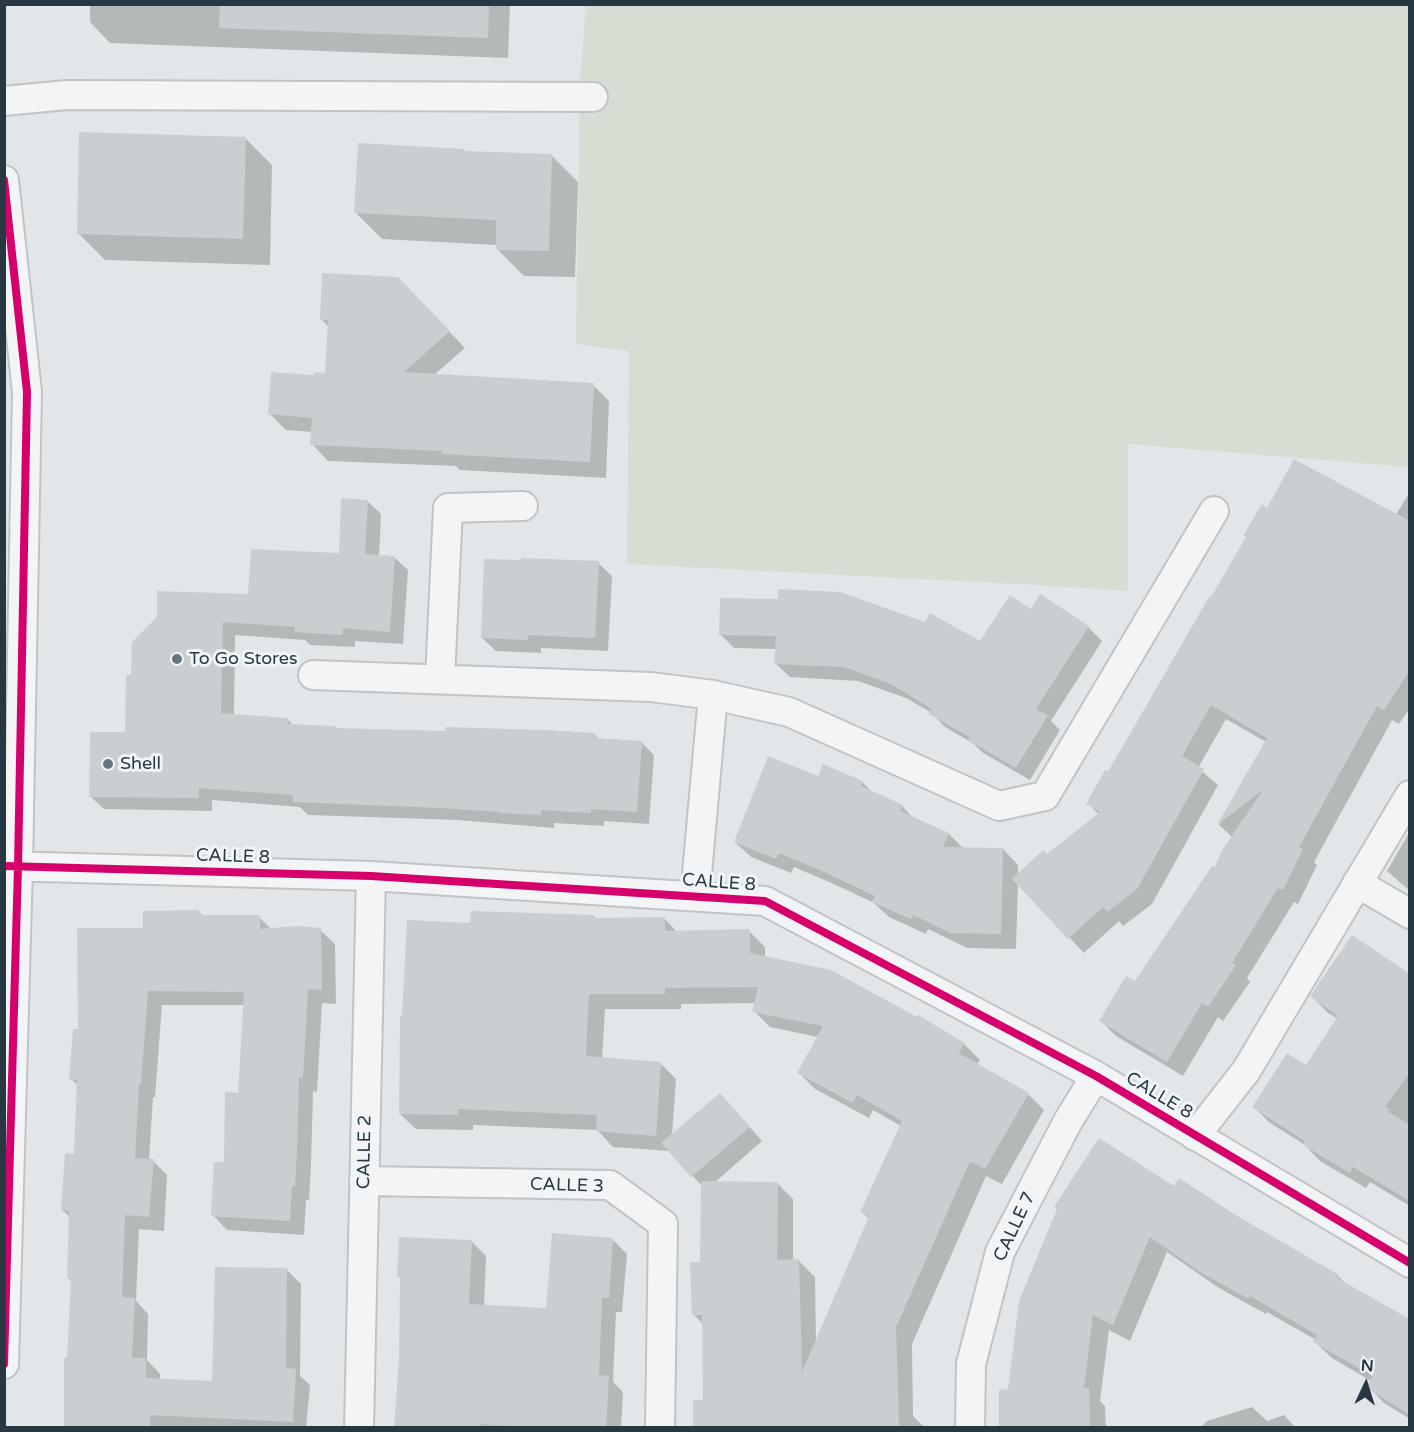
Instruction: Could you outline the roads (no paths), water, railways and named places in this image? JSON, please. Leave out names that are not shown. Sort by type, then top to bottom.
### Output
[{"type":"street","points":[[4,101],[67,95],[593,97]]},
{"type":"street","points":[[4,180],[27,392],[11,866],[4,1364]]},
{"type":"street","points":[[440,679],[447,508],[523,506]]},
{"type":"street","points":[[313,675],[651,687],[713,695],[789,712],[999,806],[1045,796],[1214,511]]},
{"type":"street","points":[[696,896],[713,695]]},
{"type":"street","points":[[1195,1136],[1246,1071],[1410,795]]},
{"type":"street","name":"CALLE 8","points":[[11,866],[370,876],[765,901],[1096,1076],[1410,1263]]},
{"type":"street","name":"CALLE 2","points":[[359,1428],[370,876]]},
{"type":"street","points":[[1357,883],[1410,914]]},
{"type":"street","name":"CALLE 7","points":[[970,1428],[971,1364],[1000,1252],[1068,1121],[1096,1076]]},
{"type":"street","name":"CALLE 3","points":[[364,1181],[610,1185],[663,1224],[660,1428]]},
{"type":"place","name":"To Go Stores","points":[[177,659]]},
{"type":"place","name":"Shell","points":[[108,764]]}]
